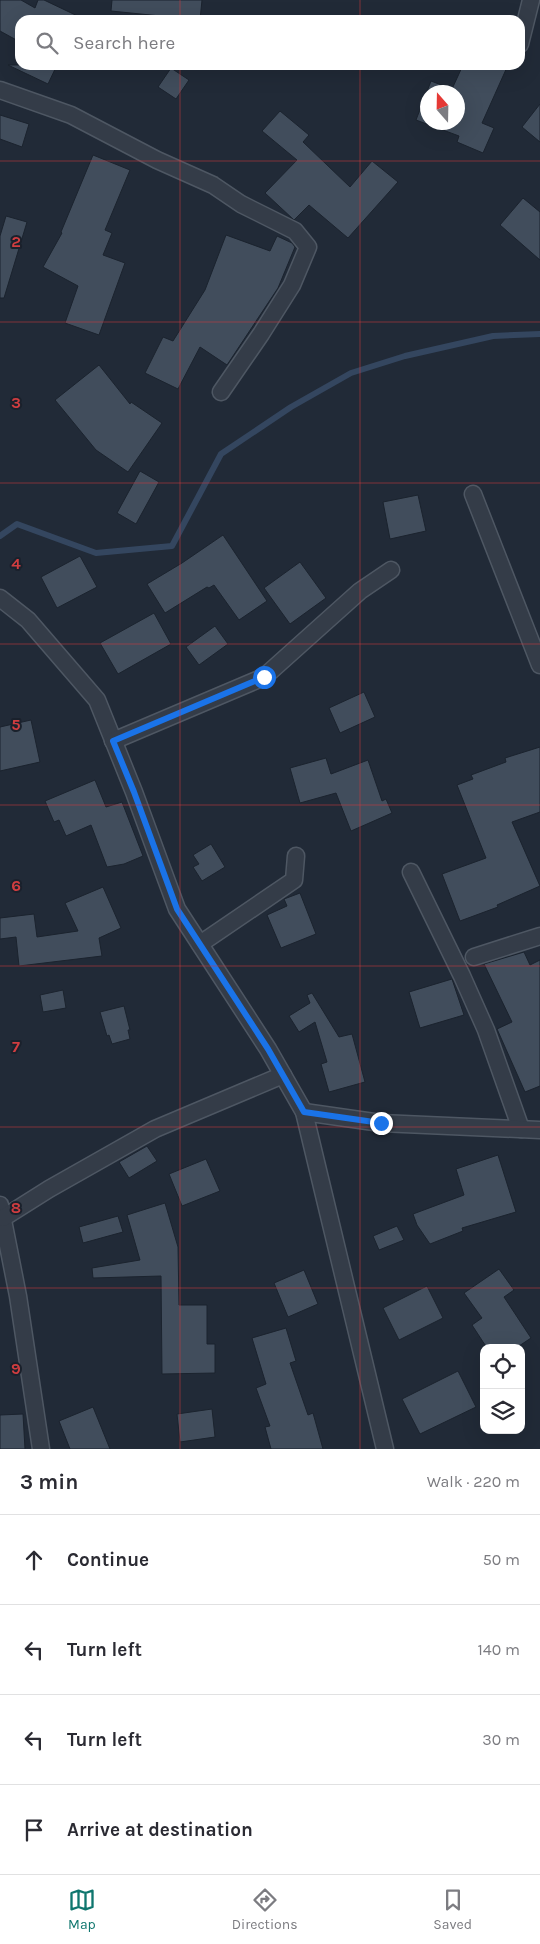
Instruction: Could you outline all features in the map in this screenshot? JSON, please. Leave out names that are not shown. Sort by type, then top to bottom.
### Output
[{"type":"street","points":[[525,24],[531,0]]},
{"type":"street","points":[[0,90],[71,115],[158,160],[213,185],[241,204],[295,231],[308,246],[292,285],[221,392]]},
{"type":"street","points":[[473,494],[540,664]]},
{"type":"street","points":[[113,741],[264,677],[360,591],[391,570]]},
{"type":"street","points":[[0,598],[28,620],[96,700],[134,792],[177,909],[268,1049],[304,1112],[385,1449]]},
{"type":"street","points":[[200,944],[294,880],[296,856]]},
{"type":"street","points":[[411,872],[486,1030],[521,1129]]},
{"type":"street","points":[[474,957],[540,936]]},
{"type":"street","points":[[40,1449],[18,1296],[2,1212],[49,1189],[155,1129],[283,1075]]},
{"type":"street","points":[[304,1112],[381,1123],[540,1130]]},
{"type":"building","points":[[0,0],[21,0],[35,8],[38,0],[44,0],[76,15],[15,15],[15,39],[0,31]]},
{"type":"building","points":[[112,0],[202,0],[200,15],[151,15],[111,11]]},
{"type":"building","points":[[19,70],[55,70],[48,84]]},
{"type":"building","points":[[170,70],[174,70],[189,80],[176,99],[158,87]]},
{"type":"building","points":[[461,70],[506,70],[482,123],[494,128],[483,153],[457,142],[459,136],[443,130],[465,130],[465,85],[454,85]]},
{"type":"building","points":[[431,81],[442,85],[429,85]]},
{"type":"building","points":[[540,104],[540,142],[522,127]]},
{"type":"building","points":[[420,110],[420,121],[416,120]]},
{"type":"building","points":[[280,111],[309,135],[303,142],[350,187],[372,161],[398,182],[348,238],[309,205],[294,220],[265,193],[297,160],[262,131]]},
{"type":"building","points":[[0,115],[29,124],[22,147],[0,139]]},
{"type":"building","points":[[93,155],[130,170],[105,230],[112,233],[103,255],[125,263],[99,335],[65,323],[78,286],[43,267],[62,233]]},
{"type":"building","points":[[523,198],[540,212],[540,260],[500,225]]},
{"type":"building","points":[[6,216],[27,222],[4,298],[0,298],[0,236]]},
{"type":"building","points":[[226,235],[270,251],[277,236],[292,243],[295,247],[278,288],[227,365],[200,347],[178,389],[145,373],[163,337],[173,341],[205,290]]},
{"type":"building","points":[[99,365],[130,404],[131,402],[162,423],[128,472],[96,450],[55,400]]},
{"type":"building","points":[[140,471],[159,482],[136,524],[117,513]]},
{"type":"building","points":[[418,495],[426,531],[390,539],[383,502]]},
{"type":"building","points":[[223,535],[267,601],[239,620],[214,585],[209,588],[207,587],[165,613],[147,584]]},
{"type":"building","points":[[80,556],[97,587],[57,608],[41,577]]},
{"type":"building","points":[[300,562],[326,598],[290,624],[264,588]]},
{"type":"building","points":[[154,613],[171,644],[118,674],[100,643]]},
{"type":"building","points":[[215,626],[228,644],[199,665],[186,647]]},
{"type":"building","points":[[364,692],[375,717],[340,733],[329,708]]},
{"type":"building","points":[[31,720],[40,762],[0,771],[0,727]]},
{"type":"building","points":[[540,747],[540,812],[512,822],[540,886],[497,905],[498,907],[460,921],[442,874],[486,858],[457,785],[473,779],[471,775],[506,762],[505,758]]},
{"type":"building","points":[[326,758],[331,774],[368,760],[382,801],[386,799],[392,813],[351,831],[336,793],[300,803],[290,768]]},
{"type":"building","points":[[95,780],[106,807],[122,802],[143,856],[124,864],[107,867],[91,825],[66,836],[59,820],[54,822],[45,801]]},
{"type":"building","points":[[211,844],[225,867],[202,881],[193,867],[199,864],[193,855]]},
{"type":"building","points":[[103,887],[121,928],[99,938],[102,956],[19,966],[16,937],[0,939],[0,918],[34,914],[37,937],[78,931],[65,903]]},
{"type":"building","points":[[300,893],[316,934],[281,948],[267,915],[287,906],[284,899]]},
{"type":"building","points":[[524,952],[530,965],[540,960],[540,1086],[525,1092],[497,1029],[512,1022],[484,964]]},
{"type":"building","points":[[452,979],[464,1015],[420,1028],[409,992]]},
{"type":"building","points":[[63,990],[66,1008],[43,1012],[40,995]]},
{"type":"building","points":[[312,993],[339,1037],[352,1034],[365,1082],[329,1092],[321,1064],[327,1062],[315,1022],[299,1032],[289,1016],[310,1003],[307,995]]},
{"type":"building","points":[[124,1006],[130,1030],[128,1030],[130,1039],[112,1044],[109,1035],[107,1036],[100,1012]]},
{"type":"building","points":[[147,1146],[157,1161],[129,1178],[119,1162]]},
{"type":"building","points":[[498,1155],[516,1212],[462,1228],[463,1231],[430,1244],[417,1225],[413,1214],[464,1195],[456,1169]]},
{"type":"building","points":[[206,1159],[220,1191],[182,1206],[169,1174]]},
{"type":"building","points":[[165,1203],[178,1247],[179,1305],[207,1305],[207,1344],[215,1344],[215,1373],[162,1374],[161,1276],[93,1278],[92,1268],[140,1260],[127,1215]]},
{"type":"building","points":[[118,1216],[123,1232],[83,1243],[79,1227]]},
{"type":"building","points":[[397,1226],[404,1240],[379,1250],[373,1236]]},
{"type":"building","points":[[499,1269],[514,1290],[504,1297],[531,1338],[522,1344],[484,1344],[472,1325],[482,1318],[464,1293]]},
{"type":"building","points":[[304,1270],[318,1304],[288,1317],[274,1283]]},
{"type":"building","points":[[427,1286],[443,1318],[399,1340],[383,1308]]},
{"type":"building","points":[[286,1328],[296,1361],[290,1363],[308,1415],[313,1413],[323,1449],[271,1449],[265,1427],[270,1426],[256,1388],[266,1384],[252,1338]]},
{"type":"building","points":[[458,1371],[476,1407],[420,1434],[402,1399]]},
{"type":"building","points":[[93,1407],[110,1449],[70,1449],[59,1421]]},
{"type":"building","points":[[212,1409],[215,1437],[180,1442],[177,1414]]},
{"type":"building","points":[[23,1414],[25,1449],[0,1449],[0,1415]]},
{"type":"waterway","points":[[0,536],[17,524],[96,553],[172,546],[221,454],[291,407],[351,373],[405,356],[493,336],[540,334]]},
{"type":"route","points":[[264,677],[113,741],[177,909],[268,1049],[304,1112],[381,1123]]}]
